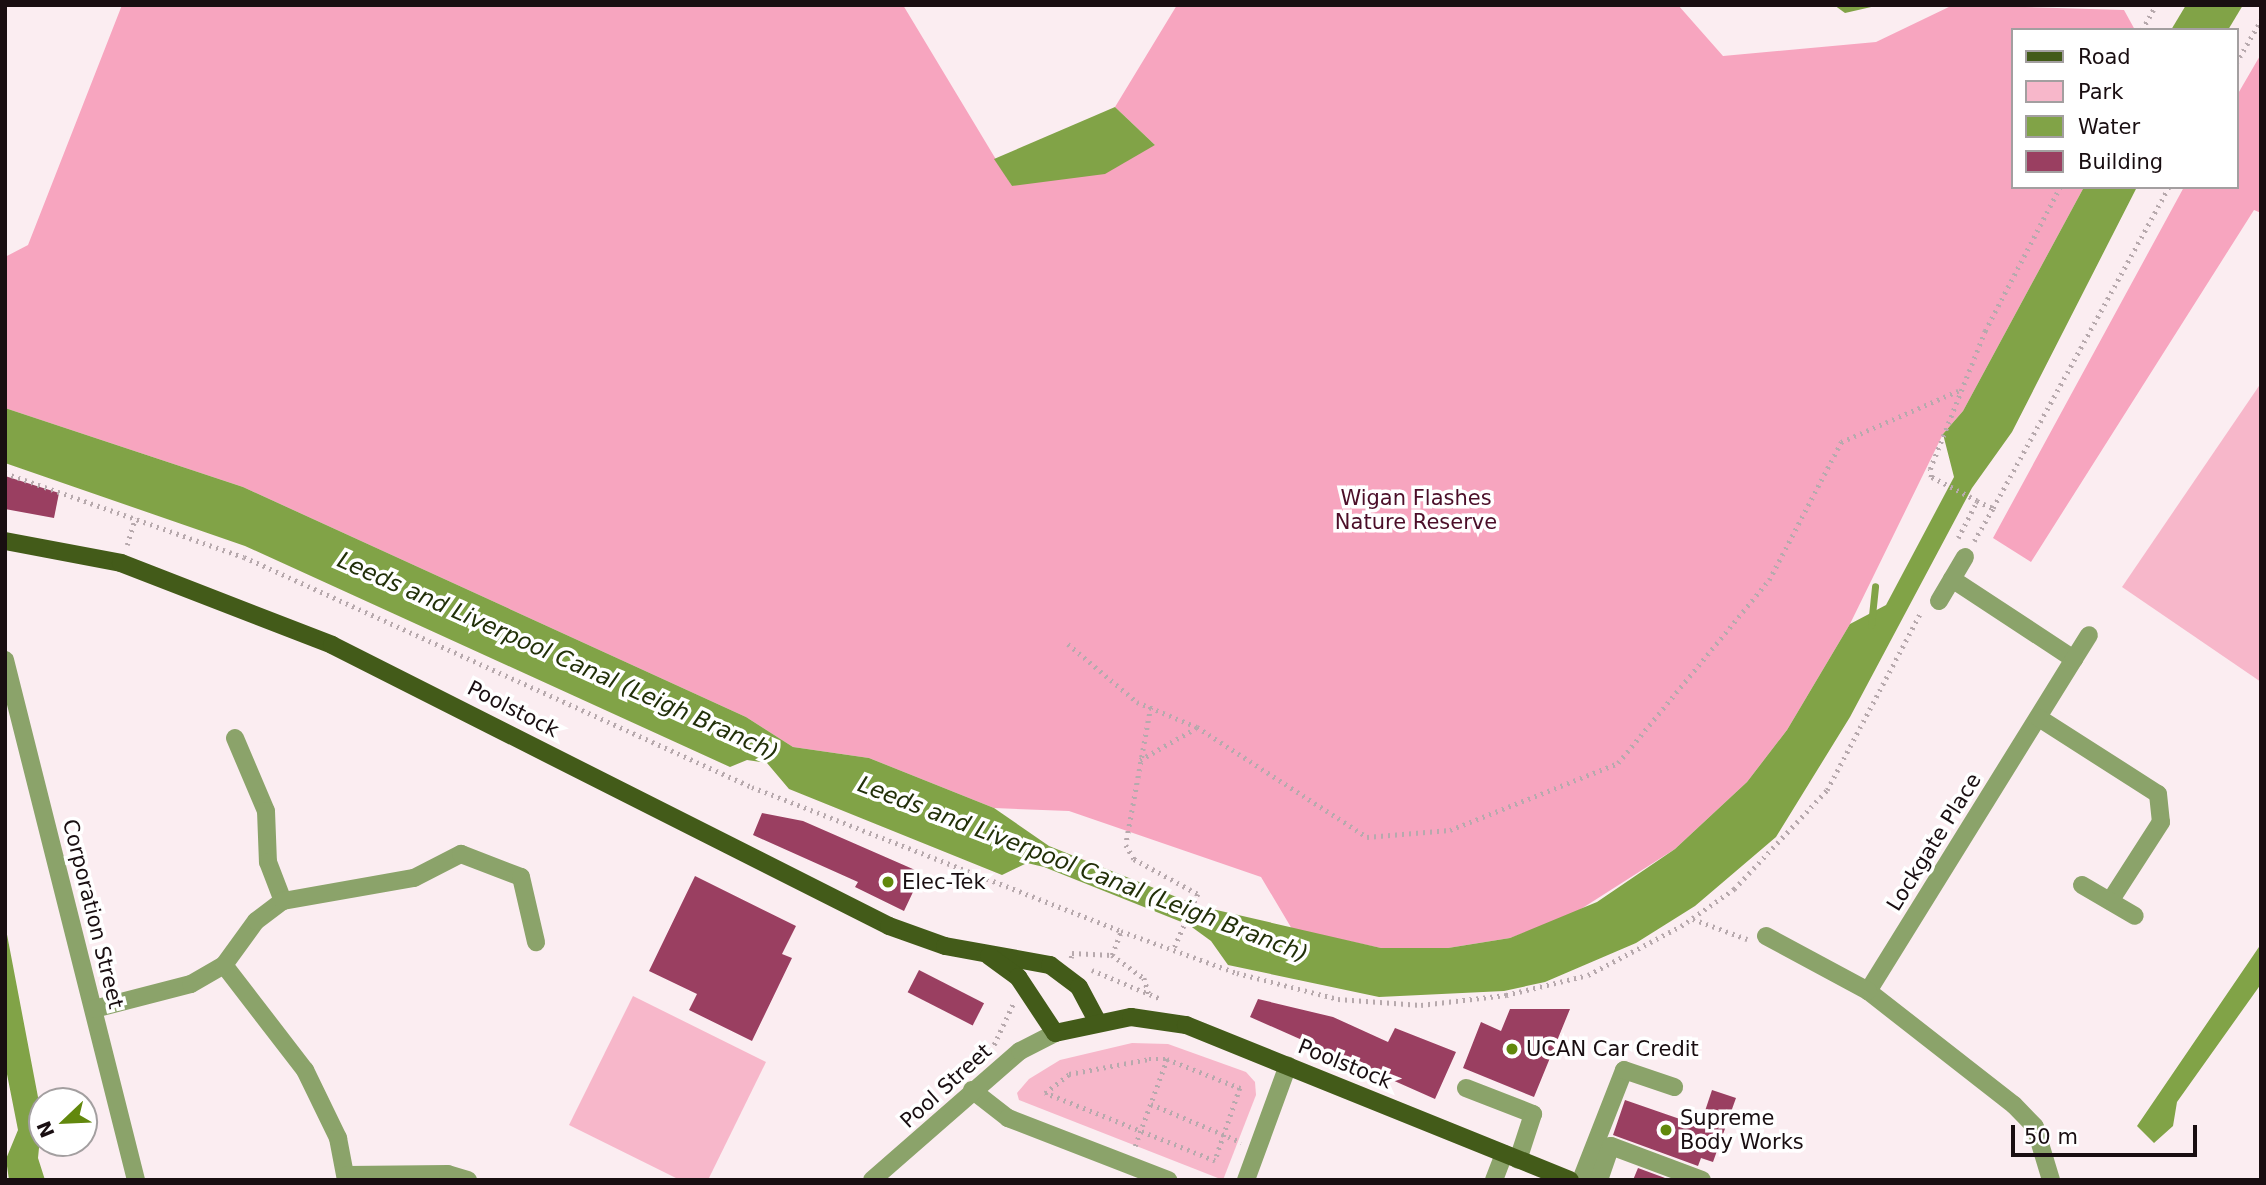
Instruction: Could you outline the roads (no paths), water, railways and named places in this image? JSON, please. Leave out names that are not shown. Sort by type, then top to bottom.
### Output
[{"type":"main road","name":"Poolstock","points":[[5,541],[121,562],[332,645],[889,926],[986,954],[1050,965],[1079,987],[1097,1021]]},
{"type":"main road","name":"Poolstock","points":[[986,954],[1018,977],[1055,1033],[1097,1021],[1168,1020],[1287,1065],[1570,1180]]},
{"type":"street","points":[[1932,603],[1952,579],[1959,552]]},
{"type":"street","points":[[1952,579],[2074,659]]},
{"type":"street","name":"Lockgate Place","points":[[1868,991],[2089,635]]},
{"type":"street","name":"Corporation Street","points":[[5,660],[136,1180]]},
{"type":"street","points":[[2039,719],[2158,794],[2161,822],[2110,901]]},
{"type":"street","points":[[235,738],[266,811],[268,862],[283,901]]},
{"type":"street","points":[[94,1009],[191,984],[224,965],[256,921],[283,901],[414,878],[461,854],[521,877],[536,942]]},
{"type":"street","points":[[2082,886],[2135,916]]},
{"type":"street","points":[[1766,936],[1868,991],[2014,1105],[2035,1128],[2051,1180]]},
{"type":"street","points":[[224,965],[304,1070],[338,1138],[346,1177],[448,1174],[468,1180]]},
{"type":"street","name":"Pool Street","points":[[872,1180],[972,1090],[1020,1051],[1055,1033]]},
{"type":"street","points":[[1246,1180],[1287,1065]]},
{"type":"street","points":[[1581,1180],[1624,1070],[1674,1087]]},
{"type":"street","points":[[1466,1088],[1533,1114],[1511,1157],[1494,1180]]},
{"type":"street","points":[[972,1090],[1007,1118],[1168,1180]]},
{"type":"street","points":[[1599,1180],[1611,1146],[1702,1180]]},
{"type":"water","points":[[1834,5],[1880,5],[1845,13]]},
{"type":"water","points":[[2186,5],[2243,5],[2229,28],[2172,28]]},
{"type":"water","points":[[1115,107],[1155,145],[1105,174],[1012,186],[994,159]]},
{"type":"water","name":"Leeds and Liverpool Canal (Leigh Branch)","points":[[2083,189],[2136,189],[2012,432],[1972,488],[1850,717],[1776,837],[1695,906],[1636,943],[1545,982],[1504,991],[1379,997],[1228,965],[1211,941],[1189,925],[1044,867],[1027,863],[1002,875],[789,789],[767,763],[747,760],[730,767],[245,546],[5,463],[5,408],[243,487],[746,717],[793,747],[869,758],[994,808],[1049,846],[1199,906],[1381,948],[1448,948],[1510,938],[1597,902],[1675,849],[1747,782],[1787,730],[1850,624],[1886,605],[1954,477],[1943,434],[1963,411]]},
{"type":"water","points":[[5,924],[36,1087],[28,1087],[28,1157],[38,1157],[45,1180],[9,1180],[6,1159],[18,1130],[5,1064]]},
{"type":"water","points":[[2261,944],[2261,984],[2177,1102],[2173,1126],[2154,1143],[2137,1126]]},
{"type":"waterway","points":[[1871,625],[1875,586]]},
{"type":"place","name":"Elec-Tek","points":[[888,882]]},
{"type":"place","name":"UCAN Car Credit","points":[[1512,1049]]},
{"type":"place","name":"Supreme Body Works","points":[[1666,1130]]},
{"type":"park label","name":"Wigan Flashes Nature Reserve","points":[[1416,510]]}]
